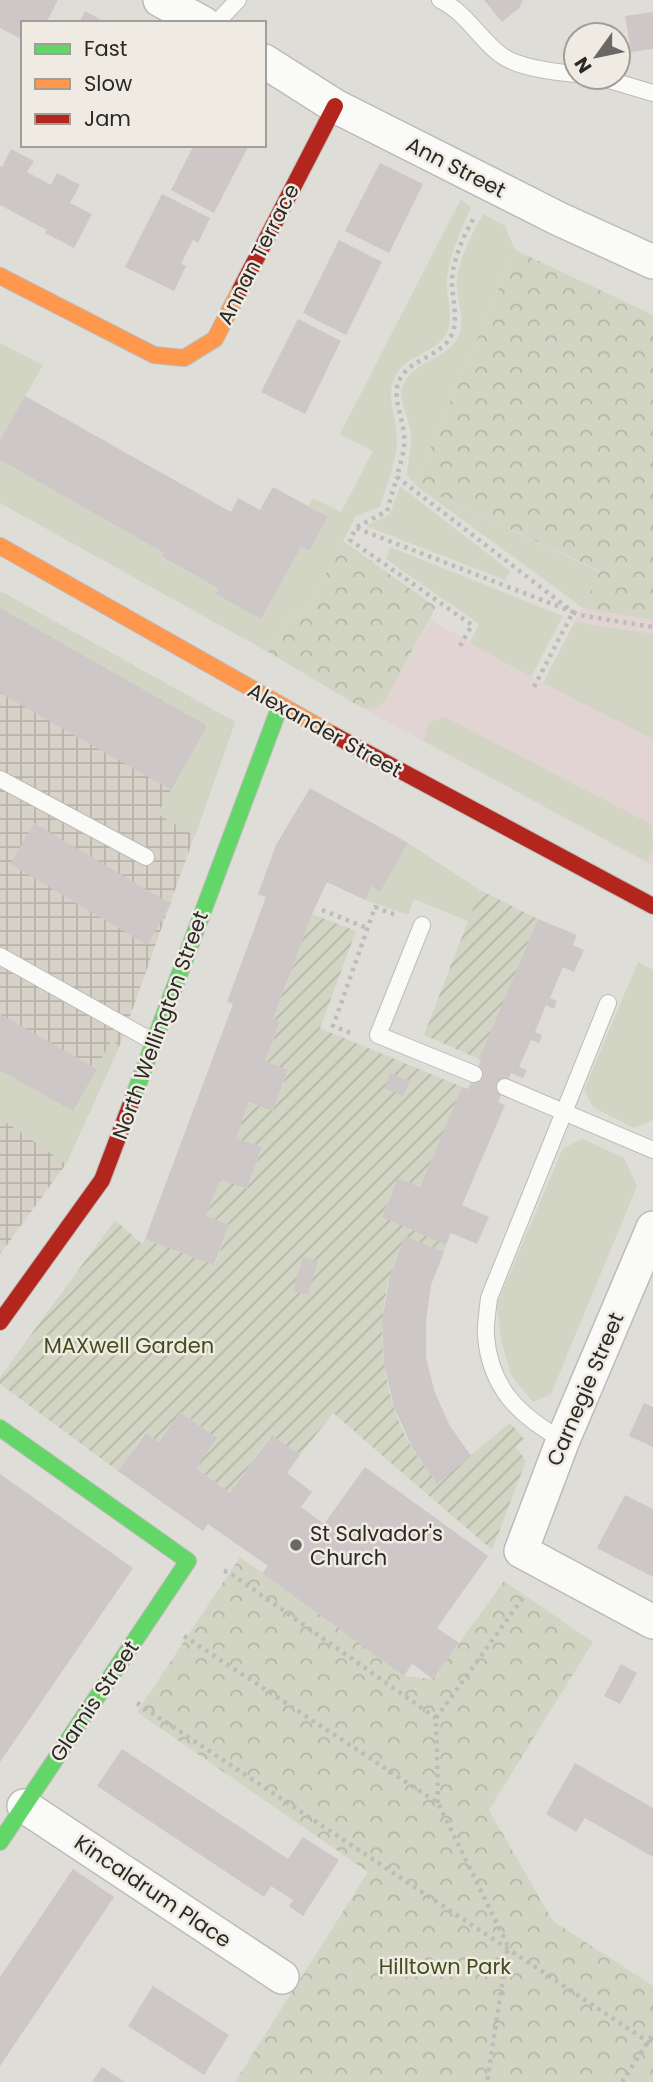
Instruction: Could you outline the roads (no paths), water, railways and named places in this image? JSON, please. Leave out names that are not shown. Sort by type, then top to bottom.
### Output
[{"type":"street","points":[[160,0],[199,21]]},
{"type":"street","name":"Ann Street","points":[[266,62],[334,106],[559,219],[653,262]]},
{"type":"street","name":"Annan Terrace","points":[[0,276],[155,355],[184,358],[215,339],[334,106]]},
{"type":"street","name":"Alexander Street","points":[[0,546],[280,706],[649,904]]},
{"type":"street","name":"North Wellington Street","points":[[0,1322],[102,1180],[280,706]]},
{"type":"street","name":"Carnegie Street","points":[[653,1228],[563,1440],[521,1551],[653,1622]]},
{"type":"street","name":"Glamis Street","points":[[0,1428],[188,1561],[0,1842]]},
{"type":"street","name":"Kincaldrum Place","points":[[24,1806],[282,1977]]},
{"type":"lane","points":[[218,21],[238,0]]},
{"type":"lane","points":[[440,0],[453,6],[503,57],[550,72],[562,73]]},
{"type":"lane","points":[[632,87],[653,93]]},
{"type":"lane","points":[[0,779],[146,857]]},
{"type":"lane","points":[[649,904],[653,887]]},
{"type":"lane","points":[[422,925],[378,1035],[474,1074]]},
{"type":"lane","points":[[0,956],[152,1041]]},
{"type":"lane","points":[[563,1440],[535,1425],[511,1402],[494,1371],[486,1336],[488,1298],[608,1003]]},
{"type":"lane","points":[[505,1087],[653,1150]]},
{"type":"place","name":"St Salvador's Church","points":[[296,1545]]},
{"type":"park label","name":"MAXwell Garden","points":[[129,1345]]},
{"type":"park label","name":"Hilltown Park","points":[[445,1966]]}]
